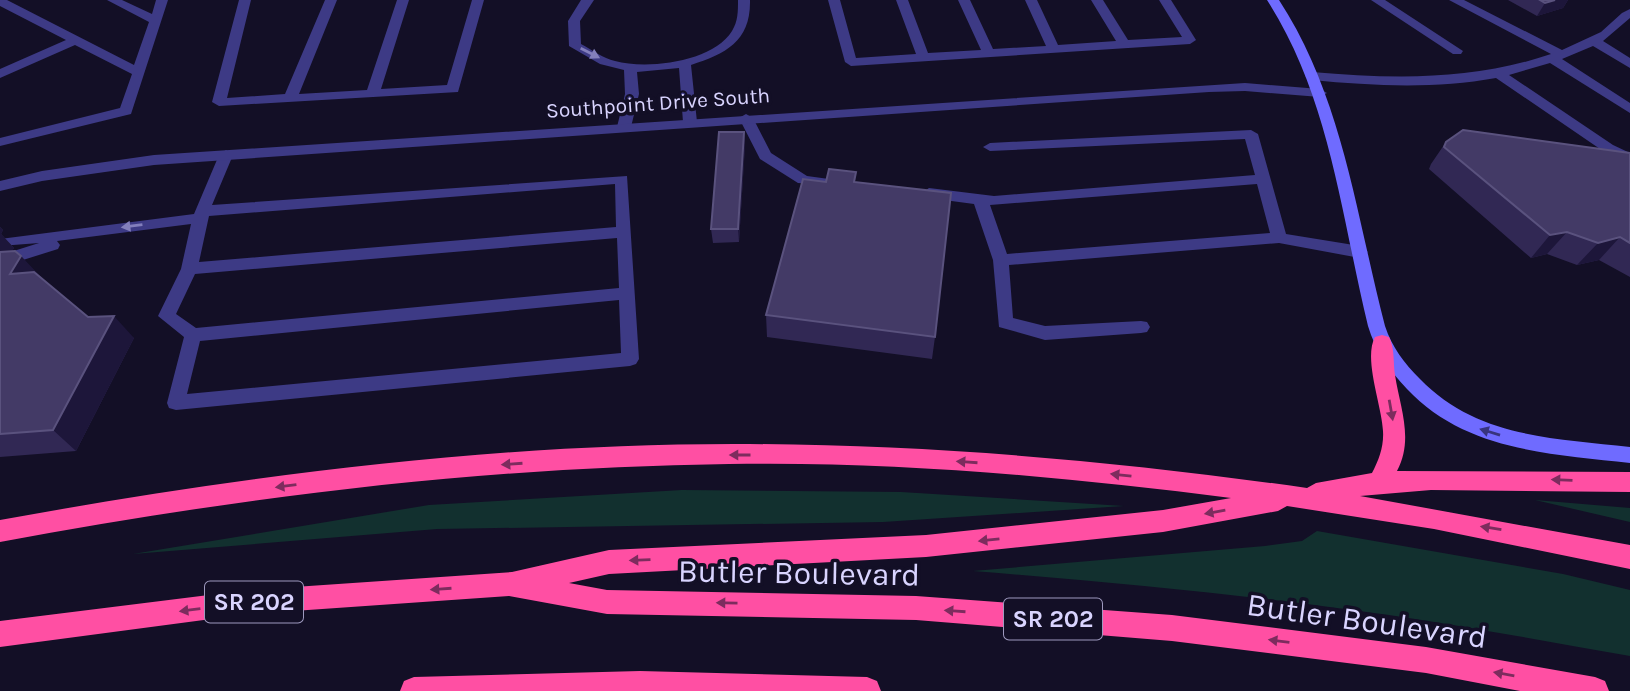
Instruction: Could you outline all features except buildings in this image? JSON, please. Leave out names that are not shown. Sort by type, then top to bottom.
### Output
[{"type":"highway","points":[[1379,482],[1394,449],[1395,432],[1384,374],[1382,343]]},
{"type":"highway","points":[[0,531],[224,494],[400,473],[588,458],[835,455],[1060,468],[1310,497],[1514,532],[1630,557]]},
{"type":"highway","points":[[509,584],[609,562],[926,546],[1163,521],[1379,482],[1514,479],[1630,482]]},
{"type":"highway","name":"Butler Boulevard","points":[[0,634],[249,602],[509,584],[607,601],[916,608],[1172,628],[1426,660],[1595,691]]},
{"type":"highway","points":[[414,691],[548,685],[783,686],[867,691]]},
{"type":"street","points":[[113,0],[155,20]]},
{"type":"street","points":[[0,142],[126,111],[162,0]]},
{"type":"street","points":[[245,0],[219,102],[453,89],[478,0]]},
{"type":"street","points":[[290,98],[331,0]]},
{"type":"street","points":[[373,93],[403,0]]},
{"type":"street","points":[[581,2],[571,28],[575,46],[612,65],[630,67],[685,65],[726,46],[743,23],[744,0]]},
{"type":"street","points":[[834,0],[851,62],[1190,40],[1165,0]]},
{"type":"street","points":[[902,0],[923,57]]},
{"type":"street","points":[[964,0],[989,53]]},
{"type":"street","points":[[1031,0],[1054,48]]},
{"type":"street","points":[[1097,0],[1124,44]]},
{"type":"street","points":[[1273,0],[1285,16],[1320,93],[1382,343],[1425,397],[1462,422],[1522,440],[1630,456]]},
{"type":"street","points":[[1377,0],[1457,51]]},
{"type":"street","points":[[1455,0],[1557,57],[1630,109]]},
{"type":"street","points":[[0,1],[138,72]]},
{"type":"street","points":[[1312,76],[1389,84],[1463,81],[1557,57],[1606,35],[1627,18]]},
{"type":"street","points":[[0,74],[75,40]]},
{"type":"street","points":[[1594,41],[1630,64]]},
{"type":"street","points":[[685,65],[690,122]]},
{"type":"street","points":[[624,127],[632,94],[630,67]]},
{"type":"street","points":[[1498,73],[1608,148],[1630,159]]},
{"type":"street","name":"Southpoint Drive South","points":[[0,187],[99,166],[226,155],[1209,88],[1245,86],[1320,93]]},
{"type":"street","points":[[746,118],[765,156],[803,180],[841,184]]},
{"type":"street","points":[[990,147],[1251,134],[1279,238]]},
{"type":"street","points":[[226,155],[201,214],[189,269],[167,316],[193,335],[627,293]]},
{"type":"street","points":[[917,191],[994,201],[1263,178]]},
{"type":"street","points":[[7,246],[201,214],[622,179],[630,359],[176,403],[193,335]]},
{"type":"street","points":[[980,200],[1001,260],[1005,322],[1045,333],[1141,327]]},
{"type":"street","points":[[7,246],[99,230]]},
{"type":"street","points":[[189,269],[625,232]]},
{"type":"street","points":[[1001,260],[1279,238],[1360,252]]},
{"type":"green space","points":[[682,490],[901,492],[1124,506],[883,522],[437,529],[133,554],[429,505]]},
{"type":"green space","points":[[1535,500],[1630,508],[1630,522]]},
{"type":"green space","points":[[1317,531],[1563,574],[1630,590],[1630,656],[1450,624],[1337,608],[1181,590],[973,571],[1265,546],[1302,541]]}]
